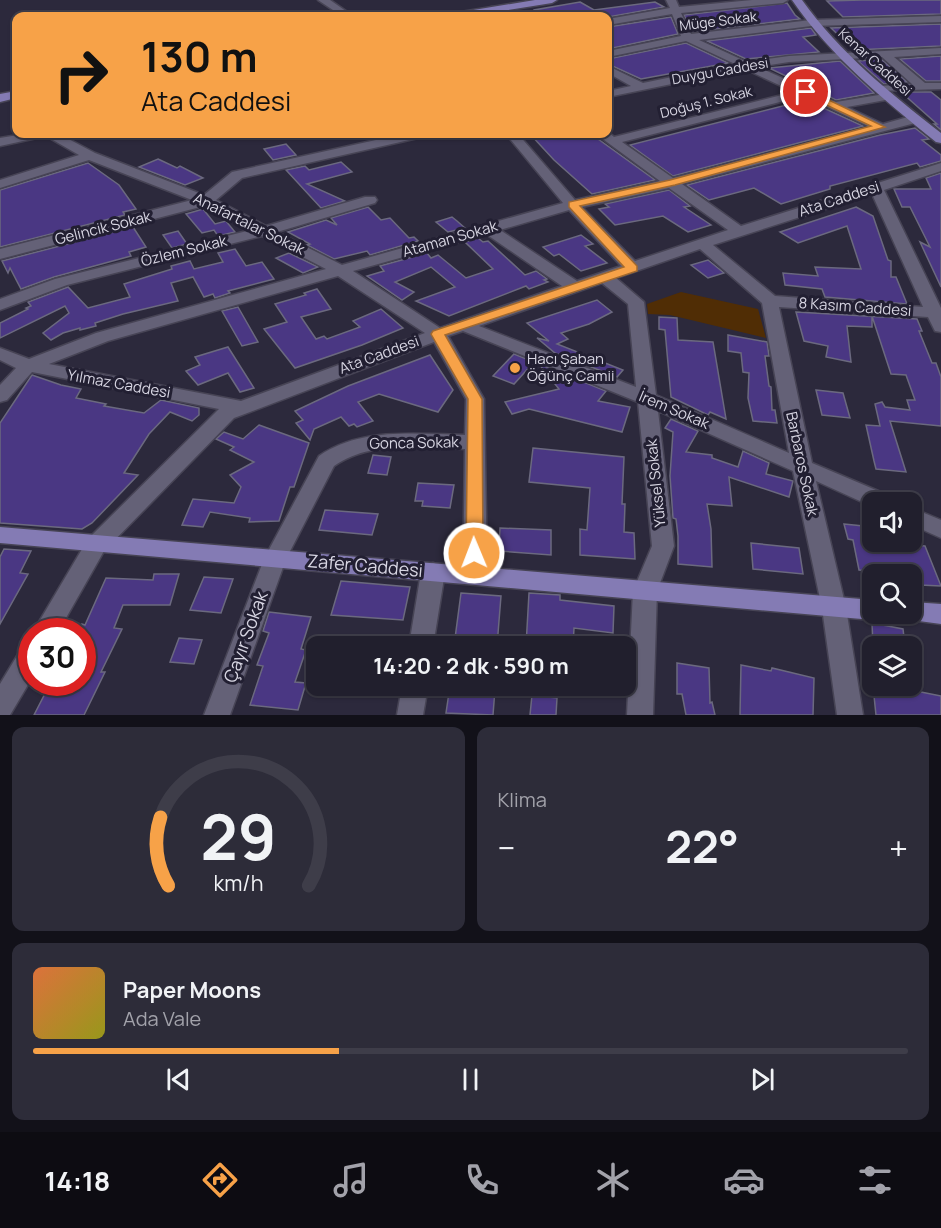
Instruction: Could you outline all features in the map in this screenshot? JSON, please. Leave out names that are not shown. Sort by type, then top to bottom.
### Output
[{"type":"main road","points":[[478,12],[552,0]]},
{"type":"main road","name":"Kenar Caddesi","points":[[797,0],[811,23],[842,55],[941,139]]},
{"type":"main road","name":"Zafer Caddesi","points":[[0,535],[862,609]]},
{"type":"main road","points":[[922,613],[941,614]]},
{"type":"street","points":[[323,0],[342,12]]},
{"type":"street","points":[[486,0],[501,12]]},
{"type":"street","points":[[612,21],[674,5],[783,0]]},
{"type":"street","points":[[674,5],[687,38],[880,127]]},
{"type":"street","name":"Müge Sokak","points":[[613,53],[687,38],[811,23],[941,19]]},
{"type":"street","name":"Duygu Caddesi","points":[[612,92],[747,65],[842,55],[941,51]]},
{"type":"street","points":[[885,54],[922,87]]},
{"type":"street","points":[[612,71],[640,86]]},
{"type":"street","points":[[836,106],[883,92],[941,86]]},
{"type":"street","name":"Doğuş 1. Sokak","points":[[612,136],[806,92]]},
{"type":"street","name":"Ataman Sokak","points":[[0,396],[28,366],[102,337],[572,205],[671,183],[915,119]]},
{"type":"street","points":[[0,142],[20,138]]},
{"type":"street","name":"Anafartalar Sokak","points":[[58,138],[90,156],[206,201],[340,270],[438,334]]},
{"type":"street","points":[[206,201],[237,175],[400,138]]},
{"type":"street","points":[[515,138],[572,205],[632,268]]},
{"type":"street","points":[[608,138],[739,231]]},
{"type":"street","points":[[0,184],[90,156]]},
{"type":"street","name":"Ata Caddesi","points":[[53,618],[96,544],[216,422],[240,407],[462,325],[606,278],[702,243],[941,167]]},
{"type":"street","points":[[876,188],[939,317]]},
{"type":"street","name":"Özlem Sokak","points":[[0,305],[61,282],[264,231],[370,200]]},
{"type":"street","name":"Gelincik Sokak","points":[[0,254],[206,201]]},
{"type":"street","points":[[489,228],[576,288]]},
{"type":"street","points":[[702,243],[770,301]]},
{"type":"street","name":"Yüksel Sokak","points":[[606,278],[636,302],[663,546],[645,591],[640,715]]},
{"type":"street","name":"8 Kasım Caddesi","points":[[770,301],[939,317]]},
{"type":"street","name":"Barbaros Sokak","points":[[770,301],[802,466],[834,608],[850,715]]},
{"type":"street","name":"İrem Sokak","points":[[462,325],[646,398],[862,493]]},
{"type":"street","points":[[438,334],[475,399],[473,442],[475,575]]},
{"type":"street","name":"Yılmaz Caddesi","points":[[0,353],[28,366],[240,407]]},
{"type":"street","name":"Gonca Sokak","points":[[275,559],[319,471],[335,452],[364,443],[473,442]]},
{"type":"street","points":[[922,521],[941,530]]},
{"type":"street","name":"Çayır Sokak","points":[[217,715],[275,559]]},
{"type":"street","points":[[423,636],[433,572]]},
{"type":"street","points":[[0,708],[18,678]]},
{"type":"street","points":[[410,715],[413,696]]},
{"type":"shaded area","points":[[681,292],[758,309],[766,338],[670,315],[648,314],[647,304]]},
{"type":"building","points":[[941,0],[941,14],[843,17],[827,1]]},
{"type":"building","points":[[580,2],[594,10],[655,2],[664,7],[612,16],[612,12],[534,12],[534,10]]},
{"type":"building","points":[[787,3],[800,19],[692,32],[684,15]]},
{"type":"building","points":[[671,17],[678,34],[612,48],[612,26]]},
{"type":"building","points":[[941,24],[941,46],[854,50],[831,28]]},
{"type":"building","points":[[811,28],[816,35],[803,37],[819,52],[746,59],[707,41]]},
{"type":"building","points":[[686,43],[728,63],[641,79],[612,66],[612,58]]},
{"type":"building","points":[[941,56],[941,81],[926,81],[900,59]]},
{"type":"building","points":[[881,59],[907,82],[884,84],[858,61]]},
{"type":"building","points":[[840,61],[874,93],[836,100],[769,68]]},
{"type":"building","points":[[901,92],[931,92],[941,100],[941,130],[934,124],[937,124]]},
{"type":"building","points":[[806,100],[863,126],[673,176],[630,145]]},
{"type":"building","points":[[915,128],[929,139],[922,140],[941,155],[941,161],[920,167],[917,163],[830,186],[830,189],[781,204],[754,188],[709,200],[687,185],[880,135]]},
{"type":"building","points":[[534,138],[597,138],[655,180],[592,194],[554,160]]},
{"type":"building","points":[[286,144],[296,155],[273,160],[264,149]]},
{"type":"building","points":[[158,159],[177,168],[180,166],[203,178],[185,185],[139,167]]},
{"type":"building","points":[[341,162],[352,172],[307,184],[345,201],[321,208],[286,170],[305,166],[309,170]]},
{"type":"building","points":[[88,163],[119,185],[136,209],[123,212],[125,215],[0,247],[0,190]]},
{"type":"building","points":[[941,173],[941,287],[920,242],[930,247],[910,207],[902,207],[894,189],[931,189],[926,178]]},
{"type":"building","points":[[669,190],[690,206],[684,207],[711,225],[688,232],[663,216],[615,225],[599,209],[609,207],[605,204]]},
{"type":"building","points":[[368,207],[381,220],[390,218],[409,238],[414,237],[418,241],[370,255],[367,251],[334,259],[288,232],[326,220],[337,225],[331,218]]},
{"type":"building","points":[[856,207],[873,216],[888,260],[891,261],[891,277],[896,277],[907,304],[825,297],[822,289],[785,285],[783,273],[818,276],[815,267],[861,269],[847,226],[798,243],[780,232]]},
{"type":"building","points":[[203,209],[215,224],[226,221],[235,232],[218,236],[214,230],[202,233],[186,214]]},
{"type":"building","points":[[452,217],[465,228],[448,232],[436,222]]},
{"type":"building","points":[[133,227],[146,247],[129,252],[131,256],[54,277],[21,289],[10,268],[8,273],[2,261]]},
{"type":"building","points":[[178,231],[187,244],[172,248],[163,235]]},
{"type":"building","points":[[581,235],[593,244],[585,246],[607,263],[581,271],[559,254],[554,256],[543,247]]},
{"type":"building","points":[[478,238],[483,242],[488,241],[525,275],[536,271],[548,282],[529,289],[526,286],[449,316],[416,301],[455,287],[431,267],[395,282],[414,292],[402,300],[367,276],[384,271],[380,266],[427,253],[431,258],[438,255],[466,278],[493,269],[465,242]]},
{"type":"building","points":[[235,249],[246,266],[262,262],[274,279],[228,291],[230,293],[215,298],[213,294],[204,297],[193,277],[171,283],[178,301],[123,314],[95,323],[96,326],[63,333],[51,340],[43,333],[69,313],[65,306],[0,338],[0,323],[28,309],[26,308],[31,306],[28,302],[68,287],[88,308],[130,297],[124,284],[190,261],[194,269],[223,262],[218,253]]},
{"type":"building","points":[[289,253],[318,267],[303,273],[276,258]]},
{"type":"building","points":[[708,260],[724,273],[708,278],[691,265]]},
{"type":"building","points":[[317,289],[331,309],[301,317],[316,339],[324,336],[327,339],[360,327],[353,321],[381,309],[403,328],[295,368],[264,329],[287,322],[275,304],[306,295],[304,293]]},
{"type":"building","points":[[597,300],[612,312],[589,324],[561,333],[568,339],[557,344],[623,370],[617,377],[555,353],[537,338],[549,341],[527,323]]},
{"type":"building","points":[[238,307],[258,342],[242,346],[222,311]]},
{"type":"building","points":[[796,312],[872,316],[872,327],[847,326],[851,362],[826,357],[828,346],[804,341]]},
{"type":"building","points":[[872,316],[917,319],[922,331],[919,331],[932,363],[936,363],[941,377],[941,426],[890,421],[906,472],[876,469],[866,425],[880,426],[875,404],[882,402],[885,407],[910,410],[907,400],[915,400],[906,375],[891,374]]},
{"type":"building","points":[[659,317],[677,318],[678,340],[713,342],[726,419],[710,412],[708,415],[671,397],[665,330],[659,329]]},
{"type":"building","points":[[728,335],[767,342],[769,356],[765,356],[771,387],[772,410],[775,410],[777,423],[753,421],[748,398],[749,373],[743,372],[741,353],[728,351]]},
{"type":"building","points":[[228,347],[254,388],[240,392],[228,373],[198,385],[186,371],[200,365],[195,357]]},
{"type":"building","name":"Hacı Şaban Öğünç Camii","points":[[514,354],[534,362],[514,384],[493,376]]},
{"type":"building","points":[[430,355],[453,390],[438,412],[379,394],[358,402],[373,421],[357,427],[354,424],[349,426],[341,417],[314,429],[310,440],[296,423],[303,420],[295,411],[348,386]]},
{"type":"building","points":[[539,364],[606,391],[598,401],[630,407],[622,432],[529,409],[512,414],[505,402],[559,389]]},
{"type":"building","points":[[32,375],[81,389],[76,398],[106,404],[104,406],[144,413],[161,400],[199,408],[199,415],[192,421],[170,412],[149,434],[124,473],[138,475],[92,523],[82,529],[0,523],[0,423]]},
{"type":"building","points":[[816,390],[843,393],[850,418],[822,415]]},
{"type":"building","points":[[671,419],[698,431],[686,452],[712,455],[712,458],[738,467],[743,451],[769,463],[766,474],[793,481],[789,497],[729,477],[732,506],[707,504],[711,529],[712,567],[678,564],[678,536],[676,519],[673,518],[670,476],[673,432],[665,428]]},
{"type":"building","points":[[259,425],[309,443],[294,487],[290,487],[279,521],[249,522],[250,518],[210,512],[203,527],[182,525],[193,499],[234,503],[241,487],[230,475],[254,462],[230,450],[234,447],[216,439],[224,432],[243,439]]},
{"type":"building","points":[[533,448],[624,457],[622,504],[625,504],[624,532],[634,533],[635,559],[580,555],[580,529],[587,530],[590,488],[529,482]]},
{"type":"building","points":[[373,455],[391,457],[387,475],[368,473]]},
{"type":"building","points":[[418,483],[454,485],[450,508],[422,506],[423,501],[415,501]]},
{"type":"building","points":[[325,510],[378,514],[372,535],[319,530]]},
{"type":"building","points":[[844,524],[862,526],[862,552],[922,552],[922,546],[925,546],[941,586],[922,585],[922,564],[862,564],[862,570],[859,570],[853,540],[848,539]]},
{"type":"building","points":[[500,528],[551,530],[551,555],[499,551]]},
{"type":"building","points":[[751,543],[799,548],[803,574],[753,569]]},
{"type":"building","points":[[4,549],[31,551],[20,573],[28,574],[0,624],[0,557]]},
{"type":"building","points":[[154,574],[179,574],[170,605],[123,605],[114,628],[122,629],[101,672],[105,672],[96,690],[96,618],[88,618],[106,578],[153,580]]},
{"type":"building","points":[[204,577],[233,579],[221,613],[190,610]]},
{"type":"building","points":[[341,581],[410,587],[403,620],[331,615]]},
{"type":"building","points":[[461,593],[501,596],[498,636],[455,636]]},
{"type":"building","points":[[529,593],[560,595],[560,600],[614,606],[613,633],[574,628],[574,636],[527,636]]},
{"type":"building","points":[[269,612],[311,617],[301,649],[306,650],[295,682],[306,683],[298,710],[250,705],[263,666],[257,665],[269,633],[263,631]]},
{"type":"building","points":[[872,624],[903,629],[904,636],[873,636]]},
{"type":"building","points":[[179,638],[202,640],[194,664],[170,662]]},
{"type":"building","points":[[677,663],[709,668],[710,703],[712,702],[715,715],[686,715],[682,694],[677,694]]},
{"type":"building","points":[[741,665],[771,671],[772,668],[814,678],[813,715],[740,715]]},
{"type":"building","points":[[922,692],[941,696],[941,715],[876,715],[874,696],[922,696]]},
{"type":"building","points":[[44,696],[93,696],[84,715],[34,715]]},
{"type":"building","points":[[449,696],[494,696],[493,715],[446,713]]},
{"type":"building","points":[[532,696],[557,698],[556,715],[530,715]]},
{"type":"place","name":"Hacı Şaban Öğünç Camii","points":[[515,368]]},
{"type":"route","points":[[474,553],[475,399],[438,334],[632,268],[572,205],[671,183],[880,127],[806,92]]}]
